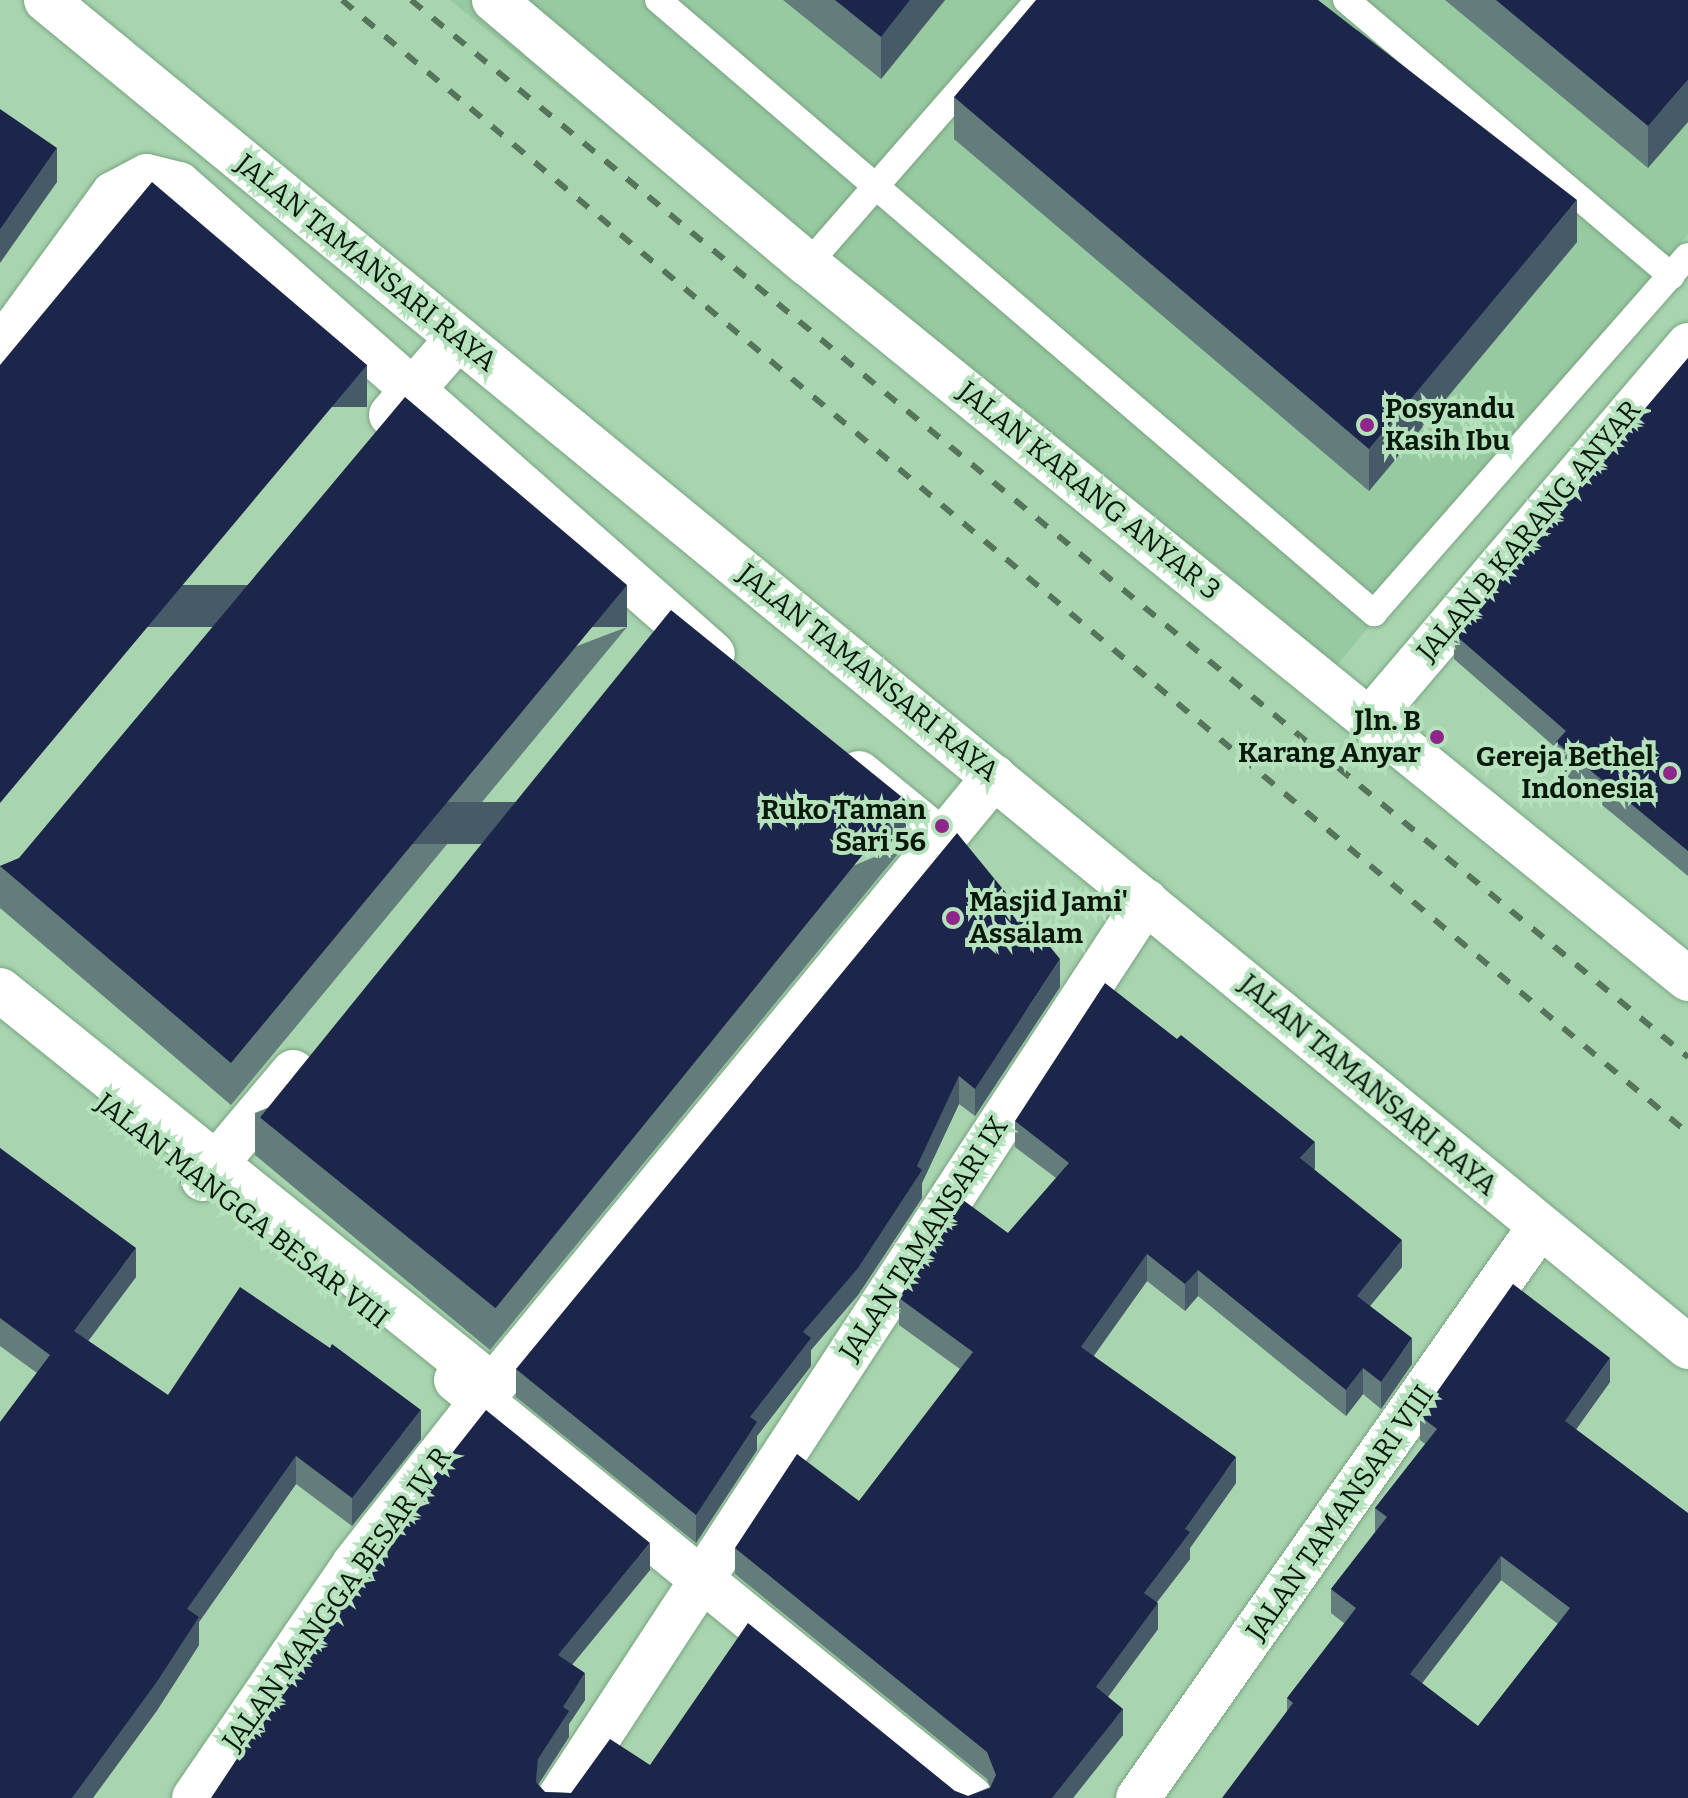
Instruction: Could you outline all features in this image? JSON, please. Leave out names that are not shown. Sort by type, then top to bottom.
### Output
[{"type":"street","name":"JALAN TAMANSARI RAYA","points":[[46,0],[1688,1347]]},
{"type":"street","name":"JALAN KARANG ANYAR 3","points":[[494,0],[808,264],[1371,718],[1688,979]]},
{"type":"street","points":[[0,349],[113,194],[147,176],[179,184],[668,617],[740,675]]},
{"type":"street","points":[[360,451],[458,338]]},
{"type":"street","name":"JALAN B KARANG ANYAR","points":[[1371,718],[1688,345]]},
{"type":"street","points":[[643,652],[668,617]]},
{"type":"street","points":[[823,743],[941,840]]},
{"type":"street","points":[[971,1798],[701,1576],[488,1394],[994,777]]},
{"type":"street","name":"JALAN TAMANSARI IX","points":[[559,1798],[701,1576],[1146,901]]},
{"type":"street","points":[[0,990],[211,1170],[320,1040]]},
{"type":"street","name":"JALAN MANGGA BESAR VIII","points":[[0,1024],[211,1170],[488,1394]]},
{"type":"street","name":"JALAN TAMANSARI VIII","points":[[1138,1798],[1540,1226]]},
{"type":"street","name":"JALAN MANGGA BESAR IV R","points":[[194,1798],[354,1564],[488,1394]]},
{"type":"lane","points":[[658,0],[1374,613],[1680,266],[1346,0]]},
{"type":"lane","points":[[808,264],[1038,0]]},
{"type":"shaded area","points":[[450,0],[1688,0],[1688,234],[1310,699]]},
{"type":"building","points":[[835,0],[910,0],[881,37]]},
{"type":"building","points":[[1036,0],[1318,0],[1577,200],[1369,449],[954,97]]},
{"type":"building","points":[[1496,0],[1688,0],[1688,80],[1648,126]]},
{"type":"building","points":[[0,109],[57,148],[0,230]]},
{"type":"building","points":[[152,182],[367,365],[0,803],[0,365]]},
{"type":"building","points":[[1688,358],[1688,851],[1556,742],[1566,731],[1454,634]]},
{"type":"building","points":[[405,397],[627,585],[231,1063],[0,866],[19,858]]},
{"type":"building","points":[[671,610],[906,801],[496,1308],[260,1117]]},
{"type":"building","points":[[957,833],[1060,959],[975,1089],[959,1076],[917,1166],[922,1170],[858,1268],[803,1332],[811,1338],[750,1417],[757,1422],[696,1515],[516,1369]]},
{"type":"building","points":[[1105,983],[1177,1039],[1181,1035],[1315,1142],[1300,1158],[1402,1240],[1357,1296],[1412,1338],[1381,1382],[1363,1368],[1346,1390],[1198,1270],[1185,1284],[1147,1254],[1081,1347],[1236,1457],[1185,1529],[1190,1532],[1144,1593],[1158,1603],[1096,1687],[1123,1709],[1052,1798],[211,1798],[374,1552],[486,1410],[650,1543],[558,1655],[585,1673],[563,1707],[569,1711],[538,1759],[536,1782],[545,1792],[571,1793],[610,1739],[650,1765],[748,1623],[955,1791],[968,1796],[990,1788],[996,1775],[987,1752],[735,1548],[797,1454],[859,1501],[973,1352],[899,1298],[963,1200],[1008,1233],[1069,1163],[1015,1121]]},
{"type":"building","points":[[0,1148],[136,1248],[74,1331],[168,1395],[240,1287],[330,1348],[332,1344],[421,1410],[352,1498],[296,1456],[187,1609],[199,1617],[156,1683],[72,1798],[0,1798],[0,1422],[50,1355],[0,1318]]},
{"type":"building","points":[[1513,1284],[1610,1358],[1565,1421],[1688,1513],[1688,1798],[1222,1798],[1293,1703],[1287,1698],[1356,1608],[1331,1589],[1387,1517],[1375,1508],[1437,1429],[1420,1416]],"holes":[[[1501,1556],[1570,1608],[1478,1726],[1410,1674]]]},
{"type":"railway","points":[[342,0],[1688,1133]]},
{"type":"railway","points":[[411,0],[1688,1057]]},
{"type":"place","name":"Posyandu Kasih Ibu","points":[[1367,425]]},
{"type":"place","name":"Jln. B Karang Anyar","points":[[1437,737]]},
{"type":"place","name":"Gereja Bethel Indonesia","points":[[1670,773]]},
{"type":"place","name":"Ruko Taman Sari 56","points":[[942,826]]},
{"type":"place","name":"Masjid Jami' Assalam","points":[[953,918]]}]
